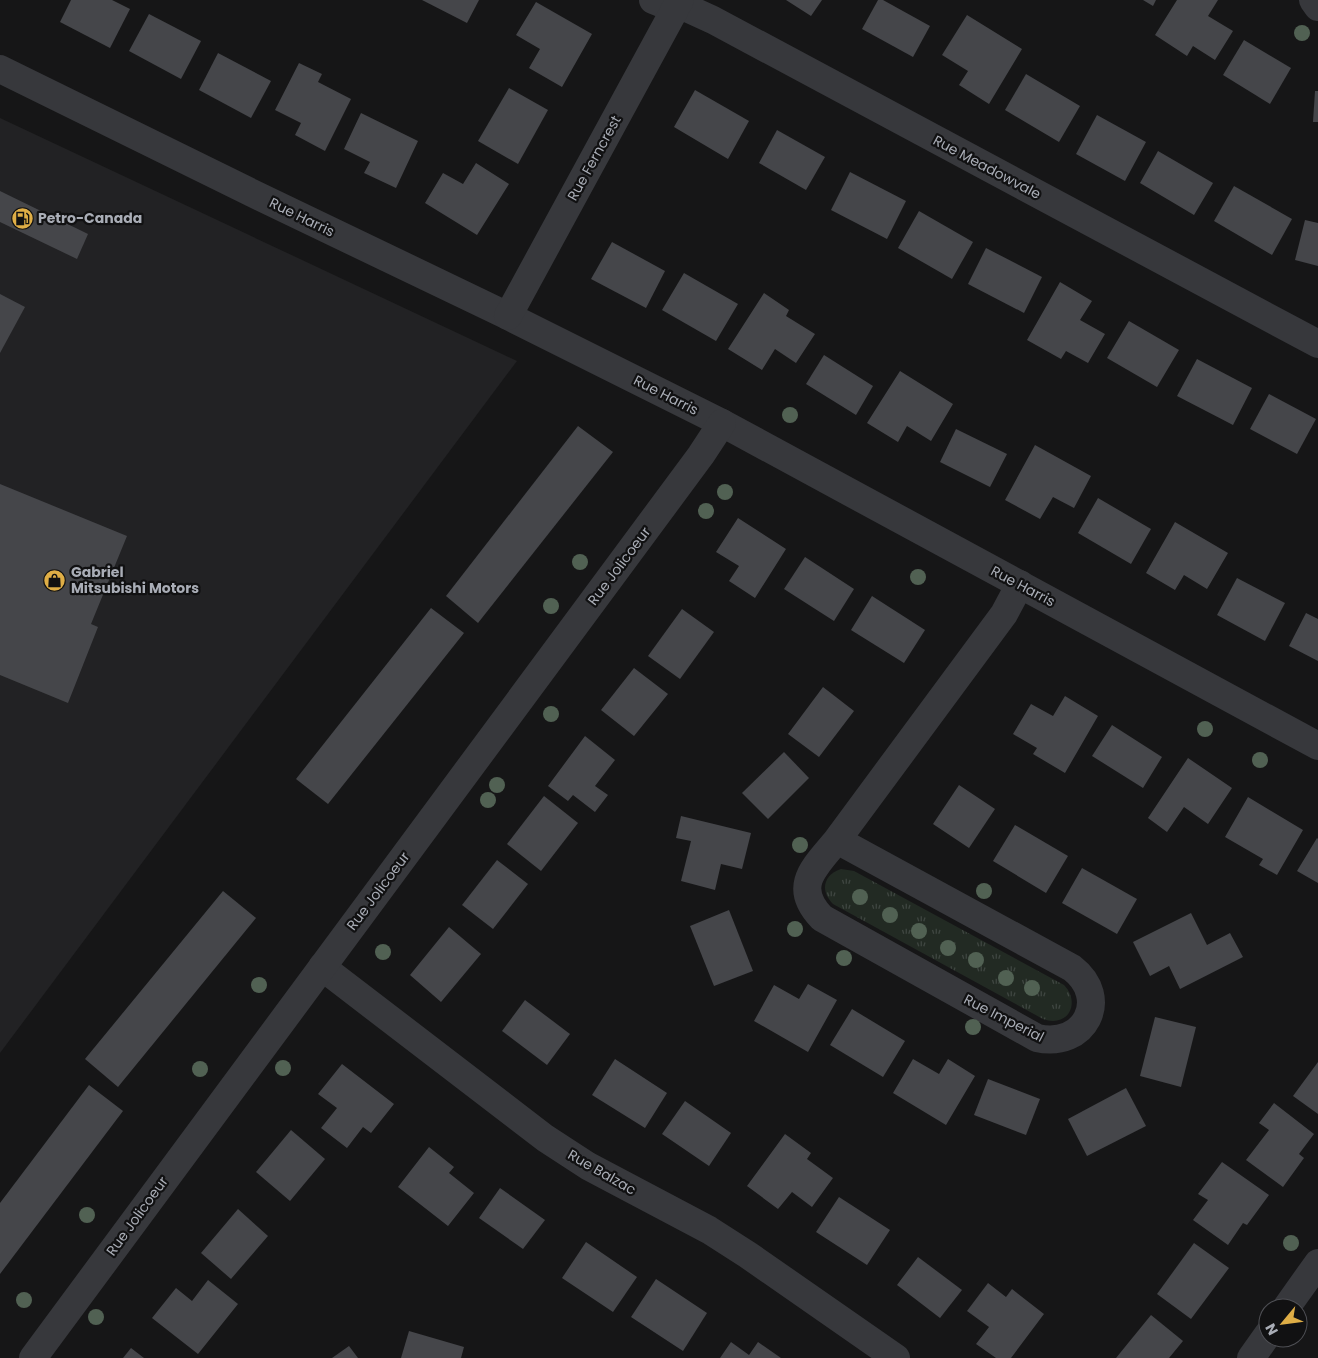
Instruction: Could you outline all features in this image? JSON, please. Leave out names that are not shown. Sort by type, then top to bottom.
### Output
[{"type":"street","points":[[1313,0],[1318,7]]},
{"type":"street","name":"Rue Ferncrest","points":[[508,316],[670,2]]},
{"type":"street","name":"Rue Meadowvale","points":[[670,2],[713,20],[1318,344]]},
{"type":"street","name":"Rue Harris","points":[[0,69],[261,198],[508,316],[722,423],[1318,746]]},
{"type":"street","name":"Rue Jolicoeur","points":[[33,1358],[695,463],[722,423]]},
{"type":"street","name":"Rue Imperial","points":[[837,840],[1072,968],[1088,985],[1090,1009],[1087,1020],[1079,1030],[1060,1039],[1050,1041],[1037,1038],[822,918],[807,898],[806,885],[810,872],[837,840],[1004,614],[1020,584]]},
{"type":"street","name":"Rue Balzac","points":[[322,967],[545,1138],[588,1166],[709,1230],[896,1358]]},
{"type":"street","points":[[1293,1298],[1318,1262]]},
{"type":"shaded area","points":[[0,118],[517,361],[0,1053]]},
{"type":"green space","points":[[841,869],[854,871],[1064,985],[1071,999],[1069,1012],[1059,1020],[1043,1019],[833,904],[826,894],[825,884],[830,875]]},
{"type":"building","points":[[71,0],[112,0],[130,9],[110,48],[60,22]]},
{"type":"building","points":[[422,0],[479,0],[467,23]]},
{"type":"building","points":[[786,0],[822,0],[811,16]]},
{"type":"building","points":[[878,0],[883,0],[930,26],[913,57],[862,29]]},
{"type":"building","points":[[1143,0],[1156,0],[1153,6]]},
{"type":"building","points":[[1177,0],[1218,0],[1208,16],[1233,31],[1215,60],[1193,46],[1187,56],[1155,35]]},
{"type":"building","points":[[536,2],[592,34],[562,87],[529,68],[540,49],[516,35]]},
{"type":"building","points":[[149,14],[201,41],[181,79],[129,51]]},
{"type":"building","points":[[967,15],[1022,49],[989,104],[959,85],[968,71],[942,55]]},
{"type":"building","points":[[1244,40],[1291,68],[1270,104],[1223,75]]},
{"type":"building","points":[[218,53],[271,81],[251,118],[199,90]]},
{"type":"building","points":[[299,63],[322,74],[318,82],[351,99],[325,151],[295,135],[301,123],[275,110]]},
{"type":"building","points":[[1026,74],[1080,106],[1059,142],[1005,110]]},
{"type":"building","points":[[509,88],[548,110],[518,164],[478,141]]},
{"type":"building","points":[[695,90],[749,121],[728,159],[674,127]]},
{"type":"building","points":[[1315,91],[1318,91],[1318,122],[1313,122]]},
{"type":"building","points":[[361,113],[418,141],[396,188],[364,173],[370,162],[344,149]]},
{"type":"building","points":[[1097,115],[1146,142],[1125,181],[1076,154]]},
{"type":"building","points":[[777,130],[825,157],[806,190],[759,163]]},
{"type":"building","points":[[1158,151],[1213,183],[1194,215],[1140,183]]},
{"type":"building","points":[[476,163],[509,184],[477,235],[425,203],[443,173],[463,184]]},
{"type":"building","points":[[850,172],[906,201],[887,239],[831,210]]},
{"type":"building","points":[[1234,186],[1292,219],[1272,255],[1214,221]]},
{"type":"building","points":[[0,191],[88,234],[77,259],[0,222]]},
{"type":"building","points":[[919,211],[973,242],[952,279],[898,248]]},
{"type":"building","points":[[1305,220],[1318,223],[1318,266],[1295,260]]},
{"type":"building","points":[[612,242],[665,271],[646,308],[591,279]]},
{"type":"building","points":[[986,248],[1042,277],[1024,313],[968,284]]},
{"type":"building","points":[[684,273],[738,304],[716,341],[662,310]]},
{"type":"building","points":[[1060,282],[1092,301],[1080,320],[1105,334],[1088,363],[1066,351],[1061,359],[1027,340]]},
{"type":"building","points":[[764,293],[789,310],[786,316],[815,334],[796,363],[775,349],[762,370],[728,349]]},
{"type":"building","points":[[0,294],[25,307],[0,353]]},
{"type":"building","points":[[1129,321],[1179,350],[1157,387],[1107,358]]},
{"type":"building","points":[[824,355],[873,386],[856,415],[806,384]]},
{"type":"building","points":[[1197,359],[1252,388],[1233,425],[1177,396]]},
{"type":"building","points":[[900,371],[953,404],[931,441],[907,426],[898,442],[867,423]]},
{"type":"building","points":[[1269,394],[1316,419],[1297,454],[1250,429]]},
{"type":"building","points":[[578,426],[613,452],[478,623],[446,596]]},
{"type":"building","points":[[956,429],[1007,454],[990,487],[940,462]]},
{"type":"building","points":[[1035,445],[1091,476],[1074,508],[1053,497],[1040,519],[1005,500]]},
{"type":"building","name":"Gabriel Mitsubishi Motors","points":[[0,484],[127,536],[91,624],[98,627],[68,703],[0,675]]},
{"type":"building","points":[[1098,498],[1151,529],[1131,564],[1078,533]]},
{"type":"building","points":[[738,518],[786,549],[755,598],[729,581],[739,566],[716,552]]},
{"type":"building","points":[[1175,522],[1228,553],[1207,589],[1184,575],[1175,590],[1146,573]]},
{"type":"building","points":[[805,557],[854,589],[834,621],[784,589]]},
{"type":"building","points":[[1237,578],[1285,603],[1265,641],[1217,615]]},
{"type":"building","points":[[872,596],[925,630],[904,663],[851,630]]},
{"type":"building","points":[[431,608],[464,633],[328,804],[296,779]]},
{"type":"building","points":[[682,609],[714,632],[680,679],[648,656]]},
{"type":"building","points":[[1306,613],[1318,619],[1318,661],[1289,646]]},
{"type":"building","points":[[634,668],[668,694],[634,736],[601,710]]},
{"type":"building","points":[[823,687],[854,711],[819,757],[788,734]]},
{"type":"building","points":[[1065,696],[1098,716],[1065,773],[1033,754],[1037,748],[1013,734],[1031,704],[1053,716]]},
{"type":"building","points":[[1112,725],[1162,757],[1143,788],[1092,756]]},
{"type":"building","points":[[585,736],[615,760],[595,786],[608,795],[595,812],[573,795],[568,801],[548,786]]},
{"type":"building","points":[[784,752],[809,778],[768,819],[742,793]]},
{"type":"building","points":[[1188,758],[1232,788],[1208,824],[1184,807],[1167,832],[1148,818]]},
{"type":"building","points":[[959,785],[995,809],[969,848],[933,824]]},
{"type":"building","points":[[544,796],[578,823],[541,871],[507,844]]},
{"type":"building","points":[[1248,797],[1303,830],[1277,875],[1259,865],[1263,859],[1225,837]]},
{"type":"building","points":[[681,816],[751,833],[742,869],[721,864],[715,890],[681,881],[691,841],[676,838]]},
{"type":"building","points":[[1015,825],[1068,856],[1046,893],[993,861]]},
{"type":"building","points":[[1318,839],[1318,883],[1297,871]]},
{"type":"building","points":[[497,860],[528,884],[493,929],[462,905]]},
{"type":"building","points":[[1082,868],[1137,899],[1117,934],[1062,903]]},
{"type":"building","points":[[223,891],[256,918],[118,1087],[85,1059]]},
{"type":"building","points":[[729,910],[753,971],[714,986],[690,926]]},
{"type":"building","points":[[1191,913],[1207,945],[1230,933],[1243,957],[1180,989],[1169,966],[1150,976],[1133,942]]},
{"type":"building","points":[[449,927],[481,954],[441,1002],[410,975]]},
{"type":"building","points":[[808,984],[837,1000],[808,1052],[754,1021],[774,985],[799,999]]},
{"type":"building","points":[[525,1000],[570,1034],[547,1065],[502,1031]]},
{"type":"building","points":[[852,1009],[905,1041],[883,1077],[830,1045]]},
{"type":"building","points":[[1155,1017],[1196,1027],[1181,1087],[1140,1076]]},
{"type":"building","points":[[615,1059],[667,1093],[645,1128],[592,1095]]},
{"type":"building","points":[[913,1059],[939,1074],[948,1059],[975,1076],[946,1125],[893,1093]]},
{"type":"building","points":[[1318,1062],[1318,1114],[1293,1096]]},
{"type":"building","points":[[342,1064],[394,1104],[371,1133],[363,1127],[347,1148],[321,1128],[337,1108],[318,1094]]},
{"type":"building","points":[[988,1079],[1040,1099],[1026,1135],[974,1115]]},
{"type":"building","points":[[89,1085],[123,1111],[0,1274],[0,1203]]},
{"type":"building","points":[[1126,1088],[1146,1126],[1087,1156],[1068,1119]]},
{"type":"building","points":[[685,1101],[731,1133],[709,1166],[662,1134]]},
{"type":"building","points":[[1274,1103],[1314,1134],[1299,1154],[1304,1158],[1283,1187],[1246,1160],[1269,1130],[1259,1123]]},
{"type":"building","points":[[291,1130],[325,1159],[290,1201],[256,1172]]},
{"type":"building","points":[[785,1134],[811,1153],[807,1159],[833,1178],[812,1207],[792,1192],[778,1209],[747,1186]]},
{"type":"building","points":[[429,1147],[454,1167],[449,1173],[474,1193],[448,1226],[398,1187]]},
{"type":"building","points":[[1222,1162],[1269,1195],[1247,1225],[1243,1223],[1228,1245],[1193,1220],[1208,1200],[1198,1194]]},
{"type":"building","points":[[500,1188],[545,1220],[523,1249],[479,1218]]},
{"type":"building","points":[[839,1197],[890,1230],[867,1265],[816,1232]]},
{"type":"building","points":[[238,1209],[268,1236],[231,1279],[201,1253]]},
{"type":"building","points":[[586,1242],[637,1277],[613,1312],[562,1278]]},
{"type":"building","points":[[1194,1243],[1229,1268],[1191,1319],[1157,1294]]},
{"type":"building","points":[[918,1257],[962,1290],[940,1318],[897,1285]]},
{"type":"building","points":[[656,1279],[707,1313],[683,1351],[631,1317]]},
{"type":"building","points":[[208,1280],[238,1304],[198,1354],[152,1318],[176,1288],[192,1301]]},
{"type":"building","points":[[988,1283],[1006,1297],[1012,1289],[1044,1314],[1011,1358],[996,1358],[976,1344],[989,1327],[967,1311]]},
{"type":"building","points":[[1151,1315],[1183,1341],[1169,1358],[1116,1358]]},
{"type":"building","points":[[409,1331],[464,1347],[461,1358],[401,1358]]},
{"type":"building","points":[[731,1342],[749,1355],[758,1342],[781,1358],[720,1358]]},
{"type":"building","points":[[349,1346],[358,1358],[332,1358]]},
{"type":"building","points":[[131,1348],[144,1358],[123,1358]]},
{"type":"place","name":"Petro-Canada","points":[[22,218]]},
{"type":"place","name":"Gabriel Mitsubishi Motors","points":[[55,580]]}]
